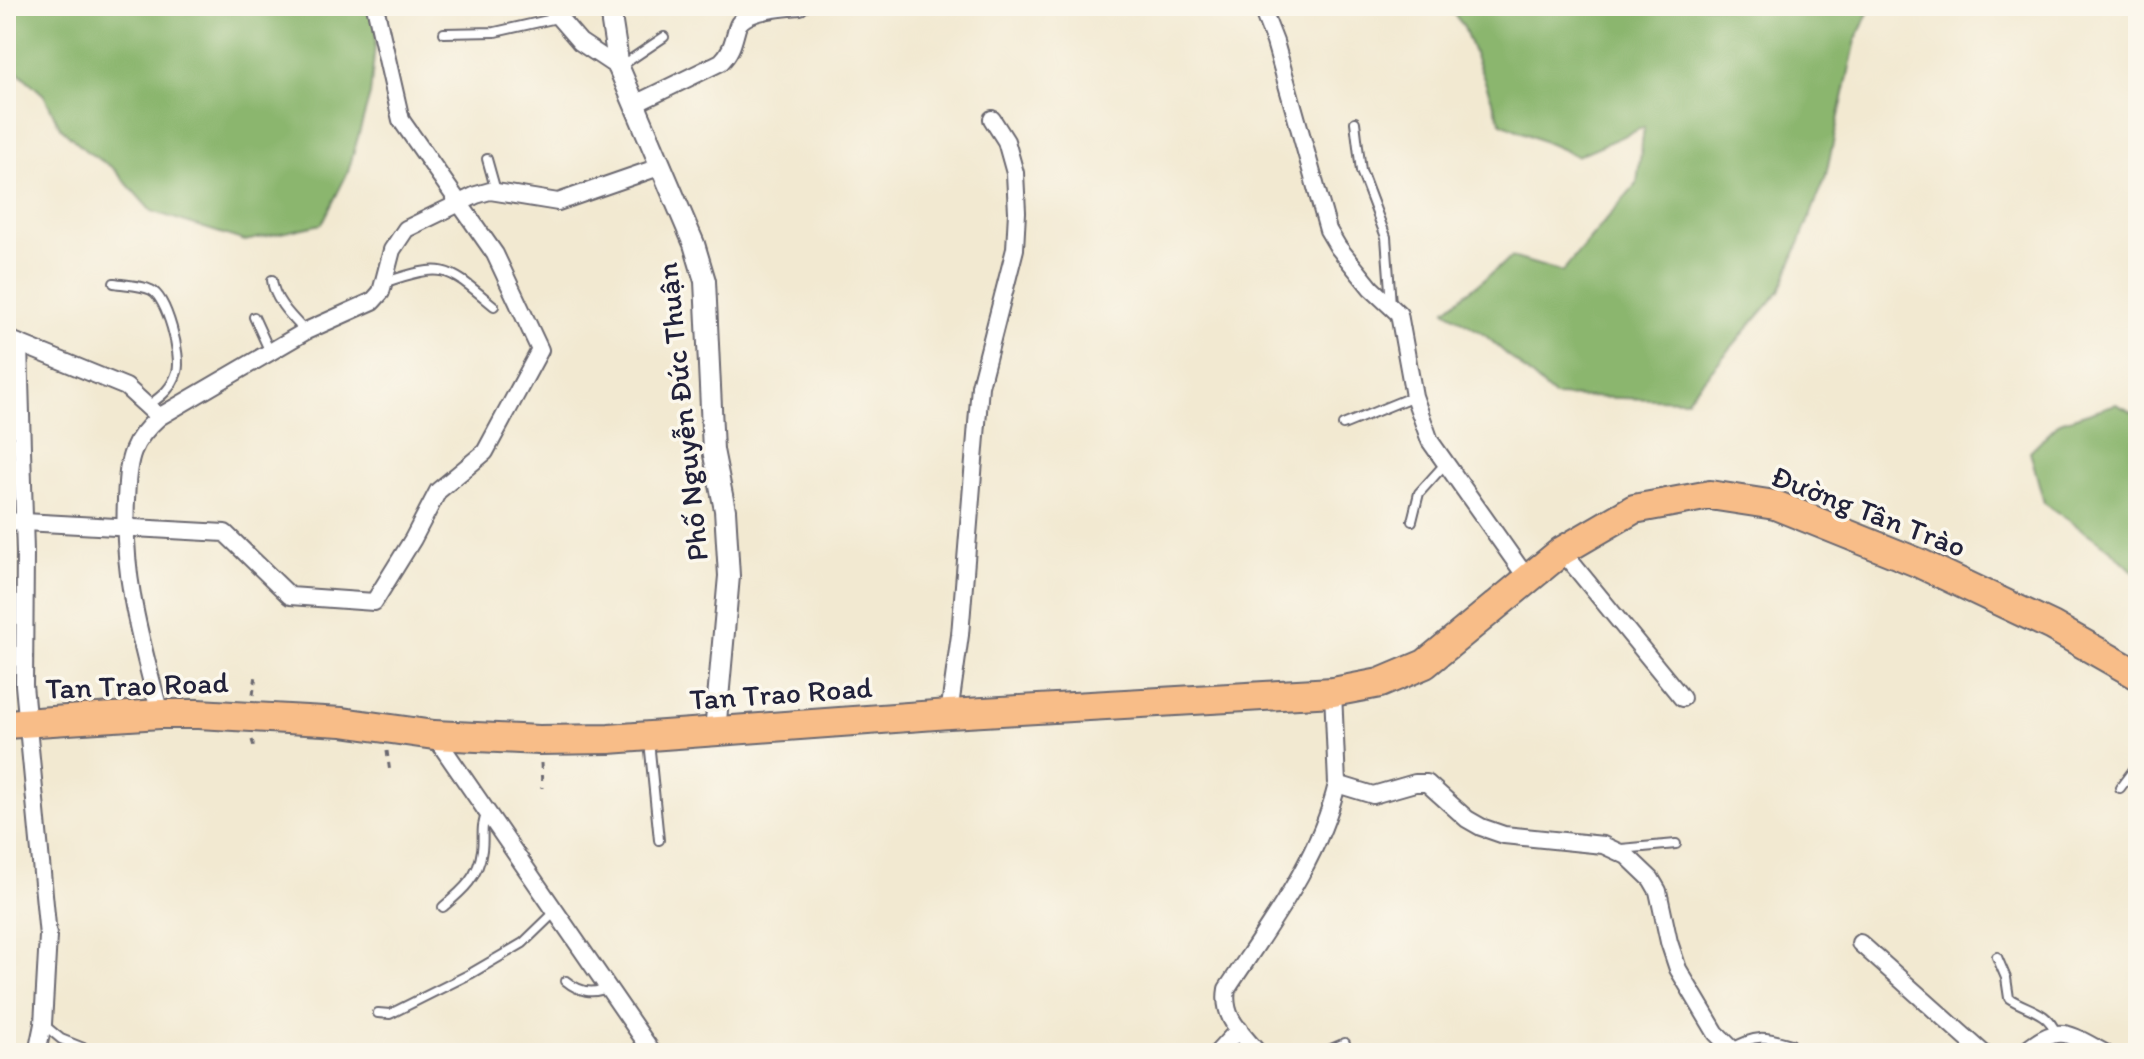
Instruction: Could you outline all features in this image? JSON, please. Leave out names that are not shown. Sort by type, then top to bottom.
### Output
[{"type":"highway","name":"Đường Tân Trào","points":[[1529,581],[1562,551],[1634,509],[1710,495],[1775,505],[1932,569],[2052,626],[2138,675]]},
{"type":"highway","name":"Tan Trao Road","points":[[17,723],[160,714],[342,722],[434,735],[539,740],[648,737],[949,714],[1333,692],[1380,683],[1425,664],[1529,581]]},
{"type":"street","points":[[6,521],[225,533],[290,596],[374,602],[438,491],[485,452],[540,350],[495,254],[401,120],[375,6]]},
{"type":"street","name":"Phố Nguyễn Đức Thuận","points":[[612,6],[619,68],[694,244],[705,281],[713,450],[725,510],[729,576],[715,732]]},
{"type":"street","points":[[635,104],[721,62],[731,50],[738,25],[744,17],[767,10],[800,6]]},
{"type":"street","points":[[1261,6],[1275,42],[1328,230],[1371,288],[1399,314],[1414,396],[1430,441],[1529,581]]},
{"type":"street","points":[[553,12],[580,42],[619,68]]},
{"type":"street","points":[[949,714],[960,635],[980,386],[1015,249],[1015,173],[1006,141],[992,119]]},
{"type":"street","points":[[160,714],[129,588],[125,527],[127,478],[133,450],[154,411],[270,353],[306,331],[373,301],[386,282],[392,250],[406,229],[459,203],[496,191],[558,202],[662,166]]},
{"type":"street","points":[[37,1053],[43,1024],[47,905],[17,723],[24,685],[24,522],[12,342],[126,387],[154,411]]},
{"type":"street","points":[[1562,551],[1682,698]]},
{"type":"street","points":[[1258,1053],[1228,1016],[1224,1004],[1227,989],[1311,855],[1337,784],[1333,692]]},
{"type":"street","points":[[434,735],[653,1053]]},
{"type":"street","points":[[1337,784],[1373,795],[1415,783],[1427,783],[1467,819],[1481,827],[1504,835],[1616,849],[1651,879],[1658,891],[1678,969],[1716,1033],[1733,1051]]},
{"type":"street","points":[[1860,943],[1983,1053]]},
{"type":"street","points":[[1217,1053],[1239,1029]]},
{"type":"street","points":[[2023,1053],[2042,1037],[2056,1033],[2077,1037],[2105,1053]]},
{"type":"lane","points":[[444,33],[495,32],[553,12]]},
{"type":"lane","points":[[619,68],[664,37]]},
{"type":"lane","points":[[1355,122],[1361,171],[1386,237],[1391,305]]},
{"type":"lane","points":[[487,159],[496,191]]},
{"type":"lane","points":[[386,282],[429,269],[446,270],[494,306]]},
{"type":"lane","points":[[272,280],[273,290],[281,302],[306,331]]},
{"type":"lane","points":[[114,283],[152,290],[161,298],[175,341],[179,368],[172,385],[154,411]]},
{"type":"lane","points":[[254,317],[270,353]]},
{"type":"lane","points":[[1343,425],[1414,396]]},
{"type":"lane","points":[[1412,521],[1419,493],[1445,464]]},
{"type":"lane","points":[[648,737],[659,840]]},
{"type":"lane","points":[[2120,788],[2138,764]]},
{"type":"lane","points":[[443,907],[475,876],[483,847],[481,830],[487,813]]},
{"type":"lane","points":[[1616,849],[1676,844]]},
{"type":"lane","points":[[378,1013],[390,1014],[470,974],[523,943],[555,912]]},
{"type":"lane","points":[[1997,957],[2006,978],[2009,998],[2039,1011],[2052,1022],[2056,1033]]},
{"type":"lane","points":[[566,981],[583,991],[602,991],[608,987]]},
{"type":"lane","points":[[43,1024],[61,1039],[96,1053]]},
{"type":"lane","points":[[1733,1051],[1749,1038],[1769,1037],[1791,1044]]},
{"type":"lane","points":[[1322,1053],[1345,1043]]},
{"type":"path","points":[[539,740],[542,788]]},
{"type":"green space","points":[[10,6],[375,6],[378,16],[370,95],[348,172],[322,224],[245,241],[151,211],[113,168],[86,151],[60,127],[44,95],[6,61],[6,14]]},
{"type":"green space","points":[[1447,6],[1871,6],[1856,40],[1825,179],[1780,291],[1686,400],[1554,396],[1486,336],[1445,310],[1512,257],[1562,272],[1637,183],[1644,127],[1577,156],[1501,123],[1463,25]]},
{"type":"green space","points":[[2116,404],[2138,415],[2138,576],[2110,549],[2044,503],[2030,451],[2060,422]]}]
